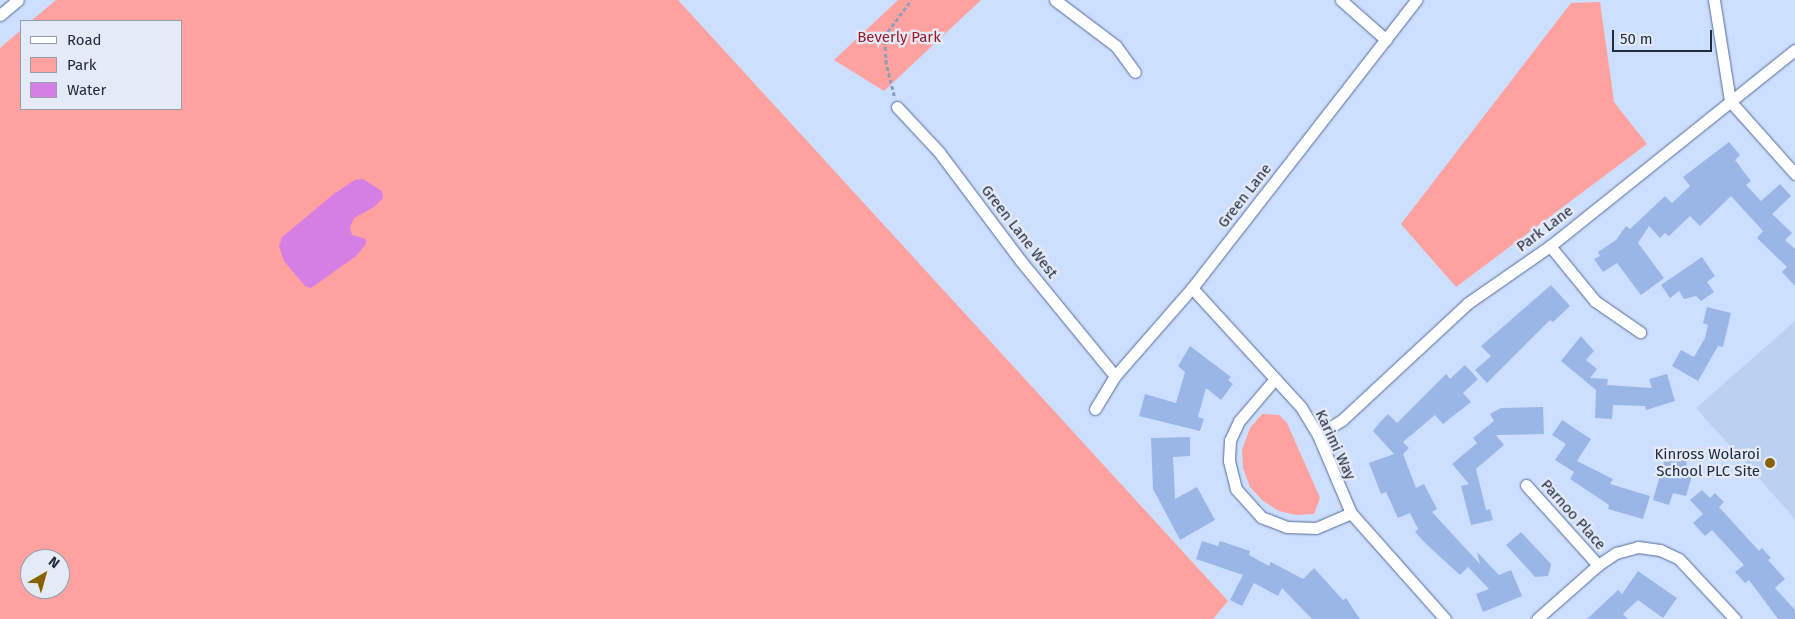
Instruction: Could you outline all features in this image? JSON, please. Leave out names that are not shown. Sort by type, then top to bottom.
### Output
[{"type":"street","points":[[0,15],[18,0]]},
{"type":"street","points":[[1055,0],[1116,46],[1135,72]]},
{"type":"street","points":[[1341,0],[1386,40]]},
{"type":"street","name":"Green Lane","points":[[1095,409],[1115,376],[1192,288],[1416,0]]},
{"type":"street","points":[[1714,0],[1730,101],[1795,174]]},
{"type":"street","name":"Park Lane","points":[[1318,435],[1342,420],[1468,303],[1550,246],[1795,50]]},
{"type":"street","name":"Green Lane West","points":[[897,107],[939,152],[1020,260],[1115,376]]},
{"type":"street","points":[[1550,246],[1595,301],[1640,332]]},
{"type":"street","name":"Karimi Way","points":[[1192,288],[1274,380],[1301,407],[1318,435],[1351,513],[1445,619]]},
{"type":"street","points":[[1274,380],[1239,421],[1230,440],[1229,461],[1236,489],[1261,517],[1286,527],[1316,528],[1351,513]]},
{"type":"street","name":"Parnoo Place","points":[[1526,485],[1598,565]]},
{"type":"street","points":[[1537,619],[1598,565],[1628,548],[1649,547],[1671,554],[1689,568],[1735,619]]},
{"type":"path","points":[[897,107],[886,64],[884,37],[911,0]]},
{"type":"shaded area","name":"Kinross Wolaroi School PLC Site","points":[[1795,321],[1795,519],[1696,408]]},
{"type":"green space","points":[[56,0],[678,0],[1228,601],[1213,619],[0,619],[0,48],[20,31],[20,110],[182,110],[182,20],[32,20]]},
{"type":"green space","name":"Beverly Park","points":[[898,0],[981,0],[884,91],[834,60]]},
{"type":"green space","points":[[1600,2],[1614,102],[1647,144],[1456,287],[1401,224],[1571,3]]},
{"type":"green space","points":[[1262,414],[1279,415],[1287,423],[1320,498],[1314,514],[1296,515],[1279,511],[1263,501],[1250,487],[1243,468],[1242,450],[1250,428]]},
{"type":"water","points":[[363,179],[382,191],[383,198],[374,207],[354,218],[350,227],[352,235],[366,239],[366,244],[356,256],[311,288],[305,286],[284,261],[279,246],[282,237],[335,193],[355,180]]},
{"type":"building","points":[[1729,142],[1740,155],[1735,160],[1751,181],[1746,185],[1761,201],[1780,184],[1791,196],[1772,214],[1792,233],[1785,240],[1795,249],[1795,286],[1782,272],[1787,267],[1757,238],[1763,231],[1731,196],[1700,226],[1690,216],[1669,236],[1665,233],[1660,238],[1649,226],[1638,243],[1664,278],[1641,295],[1617,263],[1603,272],[1594,259],[1600,256],[1598,252],[1616,240],[1626,226],[1630,229],[1665,196],[1672,203],[1690,186],[1683,177]]},
{"type":"building","points":[[1702,257],[1715,276],[1707,282],[1714,292],[1701,301],[1696,296],[1684,299],[1679,291],[1670,298],[1661,285]]},
{"type":"building","points":[[1551,285],[1570,306],[1553,322],[1550,320],[1487,383],[1475,370],[1491,356],[1481,346]]},
{"type":"building","points":[[1707,307],[1731,313],[1723,347],[1718,346],[1698,381],[1672,366],[1681,350],[1694,357],[1705,338],[1708,325],[1703,323]]},
{"type":"building","points":[[1581,336],[1594,351],[1586,360],[1597,369],[1590,378],[1608,379],[1607,385],[1652,388],[1649,379],[1667,374],[1675,401],[1646,410],[1645,406],[1613,405],[1612,419],[1595,418],[1596,390],[1561,361]]},
{"type":"building","points":[[1190,346],[1231,377],[1228,380],[1233,384],[1221,400],[1206,388],[1198,417],[1204,419],[1200,431],[1139,416],[1145,394],[1176,403],[1185,372],[1178,366]]},
{"type":"building","points":[[1465,365],[1478,379],[1463,393],[1471,402],[1443,424],[1435,415],[1403,442],[1409,448],[1403,454],[1416,488],[1424,484],[1437,509],[1432,512],[1480,564],[1477,552],[1499,575],[1511,570],[1522,596],[1483,612],[1476,594],[1489,589],[1468,567],[1460,575],[1426,544],[1415,532],[1418,529],[1410,513],[1398,518],[1386,492],[1381,494],[1369,463],[1394,454],[1373,431],[1380,422],[1388,414],[1397,423],[1446,374],[1450,379]]},
{"type":"building","points":[[1543,407],[1544,434],[1496,435],[1504,445],[1476,469],[1486,510],[1490,509],[1493,520],[1471,525],[1461,486],[1469,484],[1452,464],[1477,443],[1473,438],[1494,421],[1490,414],[1501,408]]},
{"type":"building","points":[[1562,420],[1591,439],[1577,461],[1613,479],[1610,484],[1650,496],[1643,519],[1608,509],[1609,505],[1570,479],[1574,472],[1555,460],[1566,444],[1552,435]]},
{"type":"building","points":[[1190,437],[1190,456],[1173,457],[1175,499],[1197,487],[1215,520],[1180,540],[1153,489],[1151,438]]},
{"type":"building","points":[[1666,455],[1687,461],[1686,467],[1694,469],[1686,496],[1673,493],[1669,505],[1653,500]]},
{"type":"building","points":[[1702,490],[1710,498],[1715,493],[1724,502],[1719,507],[1759,551],[1762,548],[1771,558],[1768,560],[1785,579],[1775,588],[1795,610],[1795,619],[1778,619],[1749,580],[1745,583],[1735,572],[1744,565],[1712,530],[1705,536],[1693,523],[1703,514],[1690,500]]},
{"type":"building","points":[[1521,532],[1551,564],[1548,576],[1535,577],[1506,545]]},
{"type":"building","points":[[1202,541],[1218,546],[1220,541],[1250,551],[1249,555],[1269,566],[1271,562],[1303,579],[1314,568],[1343,600],[1346,598],[1360,619],[1312,619],[1282,588],[1278,596],[1254,583],[1242,606],[1230,600],[1243,575],[1196,559]]},
{"type":"building","points":[[1638,571],[1677,598],[1663,618],[1638,600],[1623,614],[1628,619],[1587,619],[1618,590],[1622,594]]},
{"type":"place","name":"Kinross Wolaroi School PLC Site","points":[[1770,463]]}]
